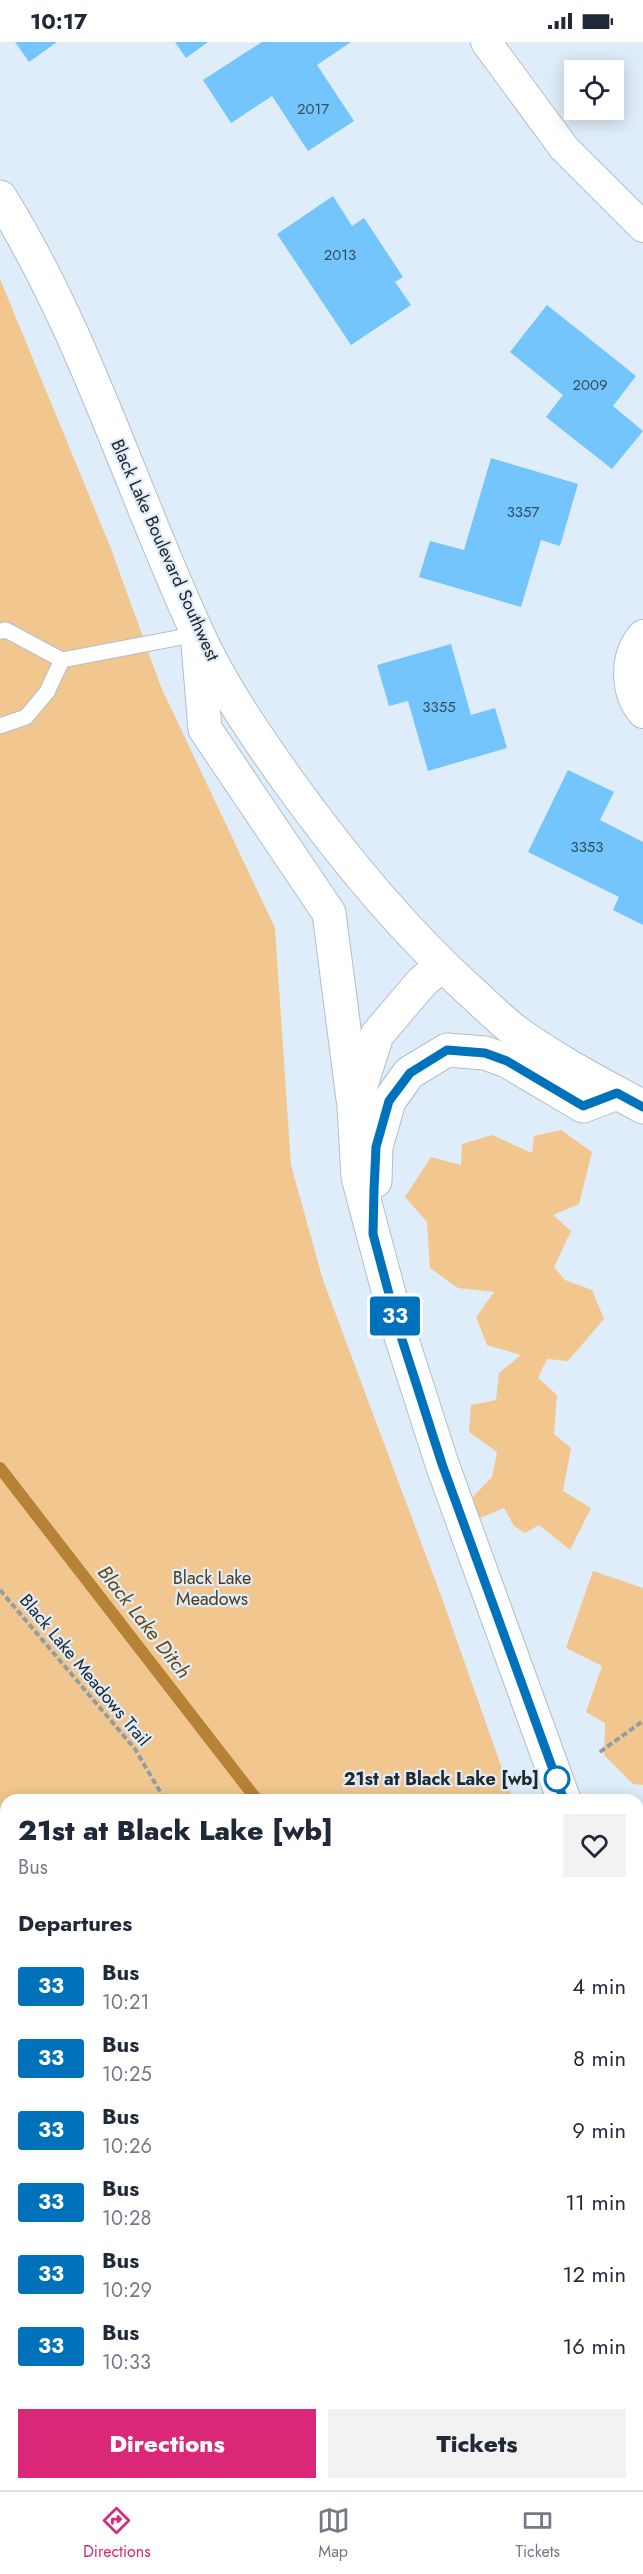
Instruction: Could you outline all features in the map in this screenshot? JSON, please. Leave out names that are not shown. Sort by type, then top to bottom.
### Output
[{"type":"street","points":[[486,42],[564,148],[643,227]]},
{"type":"street","name":"Black Lake Boulevard Southwest","points":[[0,197],[26,238],[59,304],[198,634],[248,725],[325,833],[397,919],[442,965],[518,1033],[576,1071],[630,1100]]},
{"type":"street","points":[[198,634],[205,729],[328,913],[354,1107],[358,1177],[373,1234],[397,1324],[442,1464],[562,1794]]},
{"type":"street","points":[[643,635],[632,655],[629,673],[631,691],[643,713]]},
{"type":"street","points":[[354,1107],[377,1035],[422,982],[442,965]]},
{"type":"street","points":[[373,1234],[376,1147],[389,1101],[410,1073],[447,1050],[485,1053],[507,1061],[583,1106],[630,1100]]},
{"type":"lane","points":[[0,631],[6,630],[62,660],[198,634]]},
{"type":"lane","points":[[0,726],[26,717],[47,692],[62,660]]},
{"type":"path","name":"Black Lake Meadows Trail","points":[[0,1590],[135,1749],[161,1794]]},
{"type":"path","points":[[600,1752],[643,1721]]},
{"type":"green space","name":"Black Lake Meadows","points":[[0,279],[110,546],[161,687],[275,928],[291,1165],[323,1280],[443,1601],[511,1794],[0,1794]]},
{"type":"green space","points":[[561,1130],[592,1152],[579,1204],[553,1215],[571,1231],[554,1267],[565,1280],[592,1290],[604,1319],[568,1361],[547,1359],[538,1378],[557,1395],[554,1434],[571,1448],[563,1491],[591,1508],[570,1550],[539,1525],[525,1533],[514,1526],[504,1508],[478,1519],[469,1501],[492,1477],[497,1452],[469,1432],[471,1405],[496,1400],[499,1373],[521,1355],[487,1345],[476,1317],[494,1292],[458,1288],[430,1268],[427,1222],[405,1197],[431,1157],[461,1165],[462,1144],[492,1135],[532,1153],[534,1136]]},
{"type":"green space","points":[[593,1571],[643,1588],[643,1785],[633,1784],[604,1755],[605,1723],[586,1712],[602,1666],[566,1648]]},
{"type":"building","points":[[15,42],[57,42],[29,62]]},
{"type":"building","points":[[175,42],[208,42],[186,58]]},
{"type":"building","points":[[262,42],[351,42],[317,65],[354,121],[308,151],[272,96],[231,123],[203,80]]},
{"type":"building","points":[[333,196],[352,226],[364,218],[403,277],[395,282],[411,305],[351,345],[277,234]]},
{"type":"building","points":[[547,305],[636,376],[613,406],[643,431],[612,469],[546,417],[563,395],[510,352]]},
{"type":"building","points":[[491,458],[578,484],[560,546],[541,540],[521,607],[419,577],[430,541],[464,550]]},
{"type":"building","points":[[451,644],[471,715],[495,708],[507,748],[428,771],[408,701],[389,706],[377,665]]},
{"type":"building","points":[[568,770],[614,792],[600,820],[643,842],[643,925],[613,910],[619,897],[528,852]]},
{"type":"waterway","name":"Black Lake Ditch","points":[[0,1468],[252,1794]]},
{"type":"bus line","name":"33","points":[[562,1794],[442,1464],[397,1324],[373,1234],[376,1147],[389,1101],[410,1073],[447,1050],[485,1053],[507,1061],[583,1106],[617,1093],[643,1107]]},
{"type":"place","name":"21st at Black Lake [wb]","points":[[557,1779]]}]
